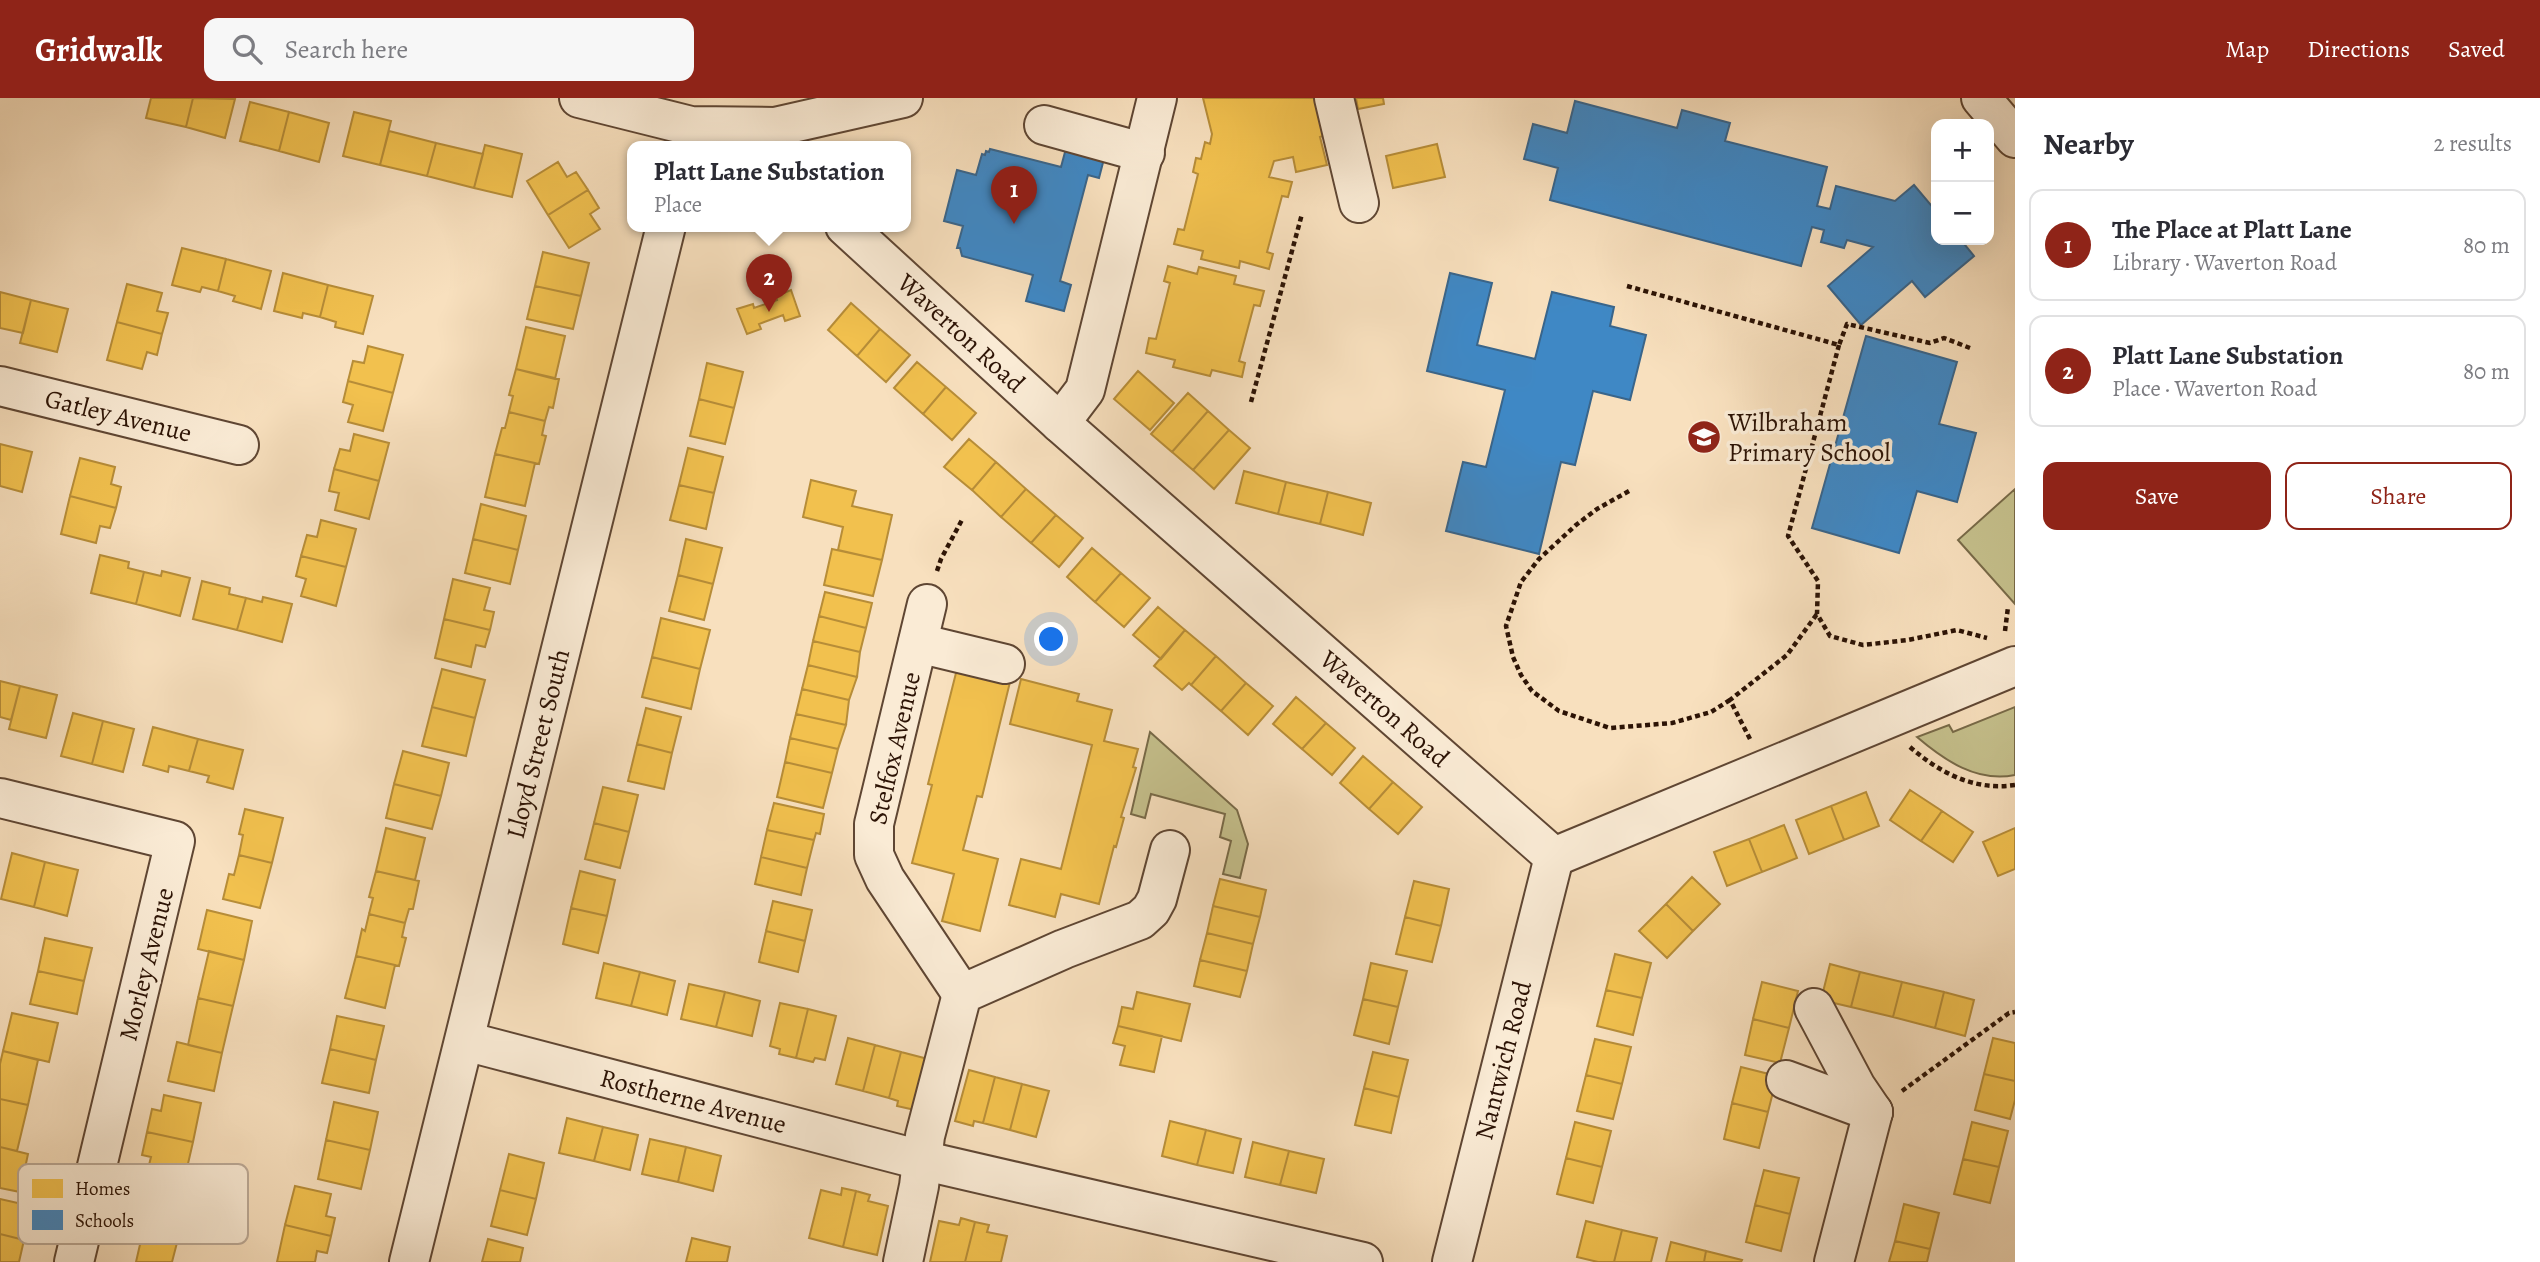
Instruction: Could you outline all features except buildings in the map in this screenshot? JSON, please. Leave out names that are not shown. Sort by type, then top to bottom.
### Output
[{"type":"street","points":[[579,98],[691,123],[775,127],[798,135],[903,98]]},
{"type":"street","points":[[1060,423],[1086,390],[1157,98]]},
{"type":"street","points":[[1334,98],[1359,203]]},
{"type":"street","points":[[1981,98],[2015,138]]},
{"type":"street","points":[[1044,125],[1145,153]]},
{"type":"street","name":"Lloyd Street South","points":[[409,1262],[665,232]]},
{"type":"street","name":"Waverton Road","points":[[852,232],[1060,423],[1554,858]]},
{"type":"street","name":"Gatley Avenue","points":[[0,386],[239,445]]},
{"type":"street","name":"Stelfox Avenue","points":[[927,604],[874,824],[874,855],[885,879],[962,994]]},
{"type":"street","points":[[918,643],[1005,664]]},
{"type":"street","points":[[1554,858],[1894,715],[2004,650]]},
{"type":"street","name":"Morley Avenue","points":[[0,797],[175,841],[98,1164]]},
{"type":"street","points":[[903,1262],[919,1186],[925,1136],[962,994],[1064,949],[1140,920],[1151,910],[1157,899],[1170,850]]},
{"type":"street","name":"Nantwich Road","points":[[1452,1262],[1554,858]]},
{"type":"street","points":[[1814,1008],[1856,1087],[1873,1112],[1834,1262]]},
{"type":"street","name":"Rostherne Avenue","points":[[465,1041],[922,1160],[1363,1262]]},
{"type":"street","points":[[1786,1080],[1873,1112]]},
{"type":"street","name":"Morley Avenue","points":[[74,1262],[78,1244]]},
{"type":"path","points":[[1251,402],[1302,214]]},
{"type":"path","points":[[1627,286],[1839,345]]},
{"type":"path","points":[[1970,348],[1944,338],[1930,343],[1847,324],[1788,536],[1818,581],[1817,614],[1829,636],[1863,645],[1908,640],[1957,629],[2004,650],[2008,607]]},
{"type":"path","points":[[1629,491],[1597,509],[1539,559],[1521,582],[1506,626],[1513,657],[1521,675],[1532,691],[1559,711],[1610,728],[1672,723],[1711,712],[1787,655],[1817,614]]},
{"type":"path","points":[[927,604],[941,559],[963,518]]},
{"type":"path","points":[[1730,700],[1765,770]]},
{"type":"path","points":[[1894,715],[1906,743],[1945,773],[1973,785],[2015,785]]},
{"type":"path","points":[[1873,1112],[2009,1013],[2015,1012]]},
{"type":"shaded area","points":[[2015,489],[2015,604],[1958,540]]},
{"type":"shaded area","points":[[2015,707],[2015,775],[2001,777],[1974,773],[1938,754],[1917,737],[1949,725],[1953,732]]},
{"type":"shaded area","points":[[1150,732],[1237,810],[1248,844],[1240,878],[1223,874],[1231,841],[1220,837],[1225,814],[1151,794],[1145,818],[1131,814]]},
{"type":"place","name":"The Place at Platt Lane","points":[[1014,224]]},
{"type":"place","name":"Platt Lane Substation","points":[[769,312]]},
{"type":"place","name":"Wilbraham Primary School","points":[[1704,437]]}]
